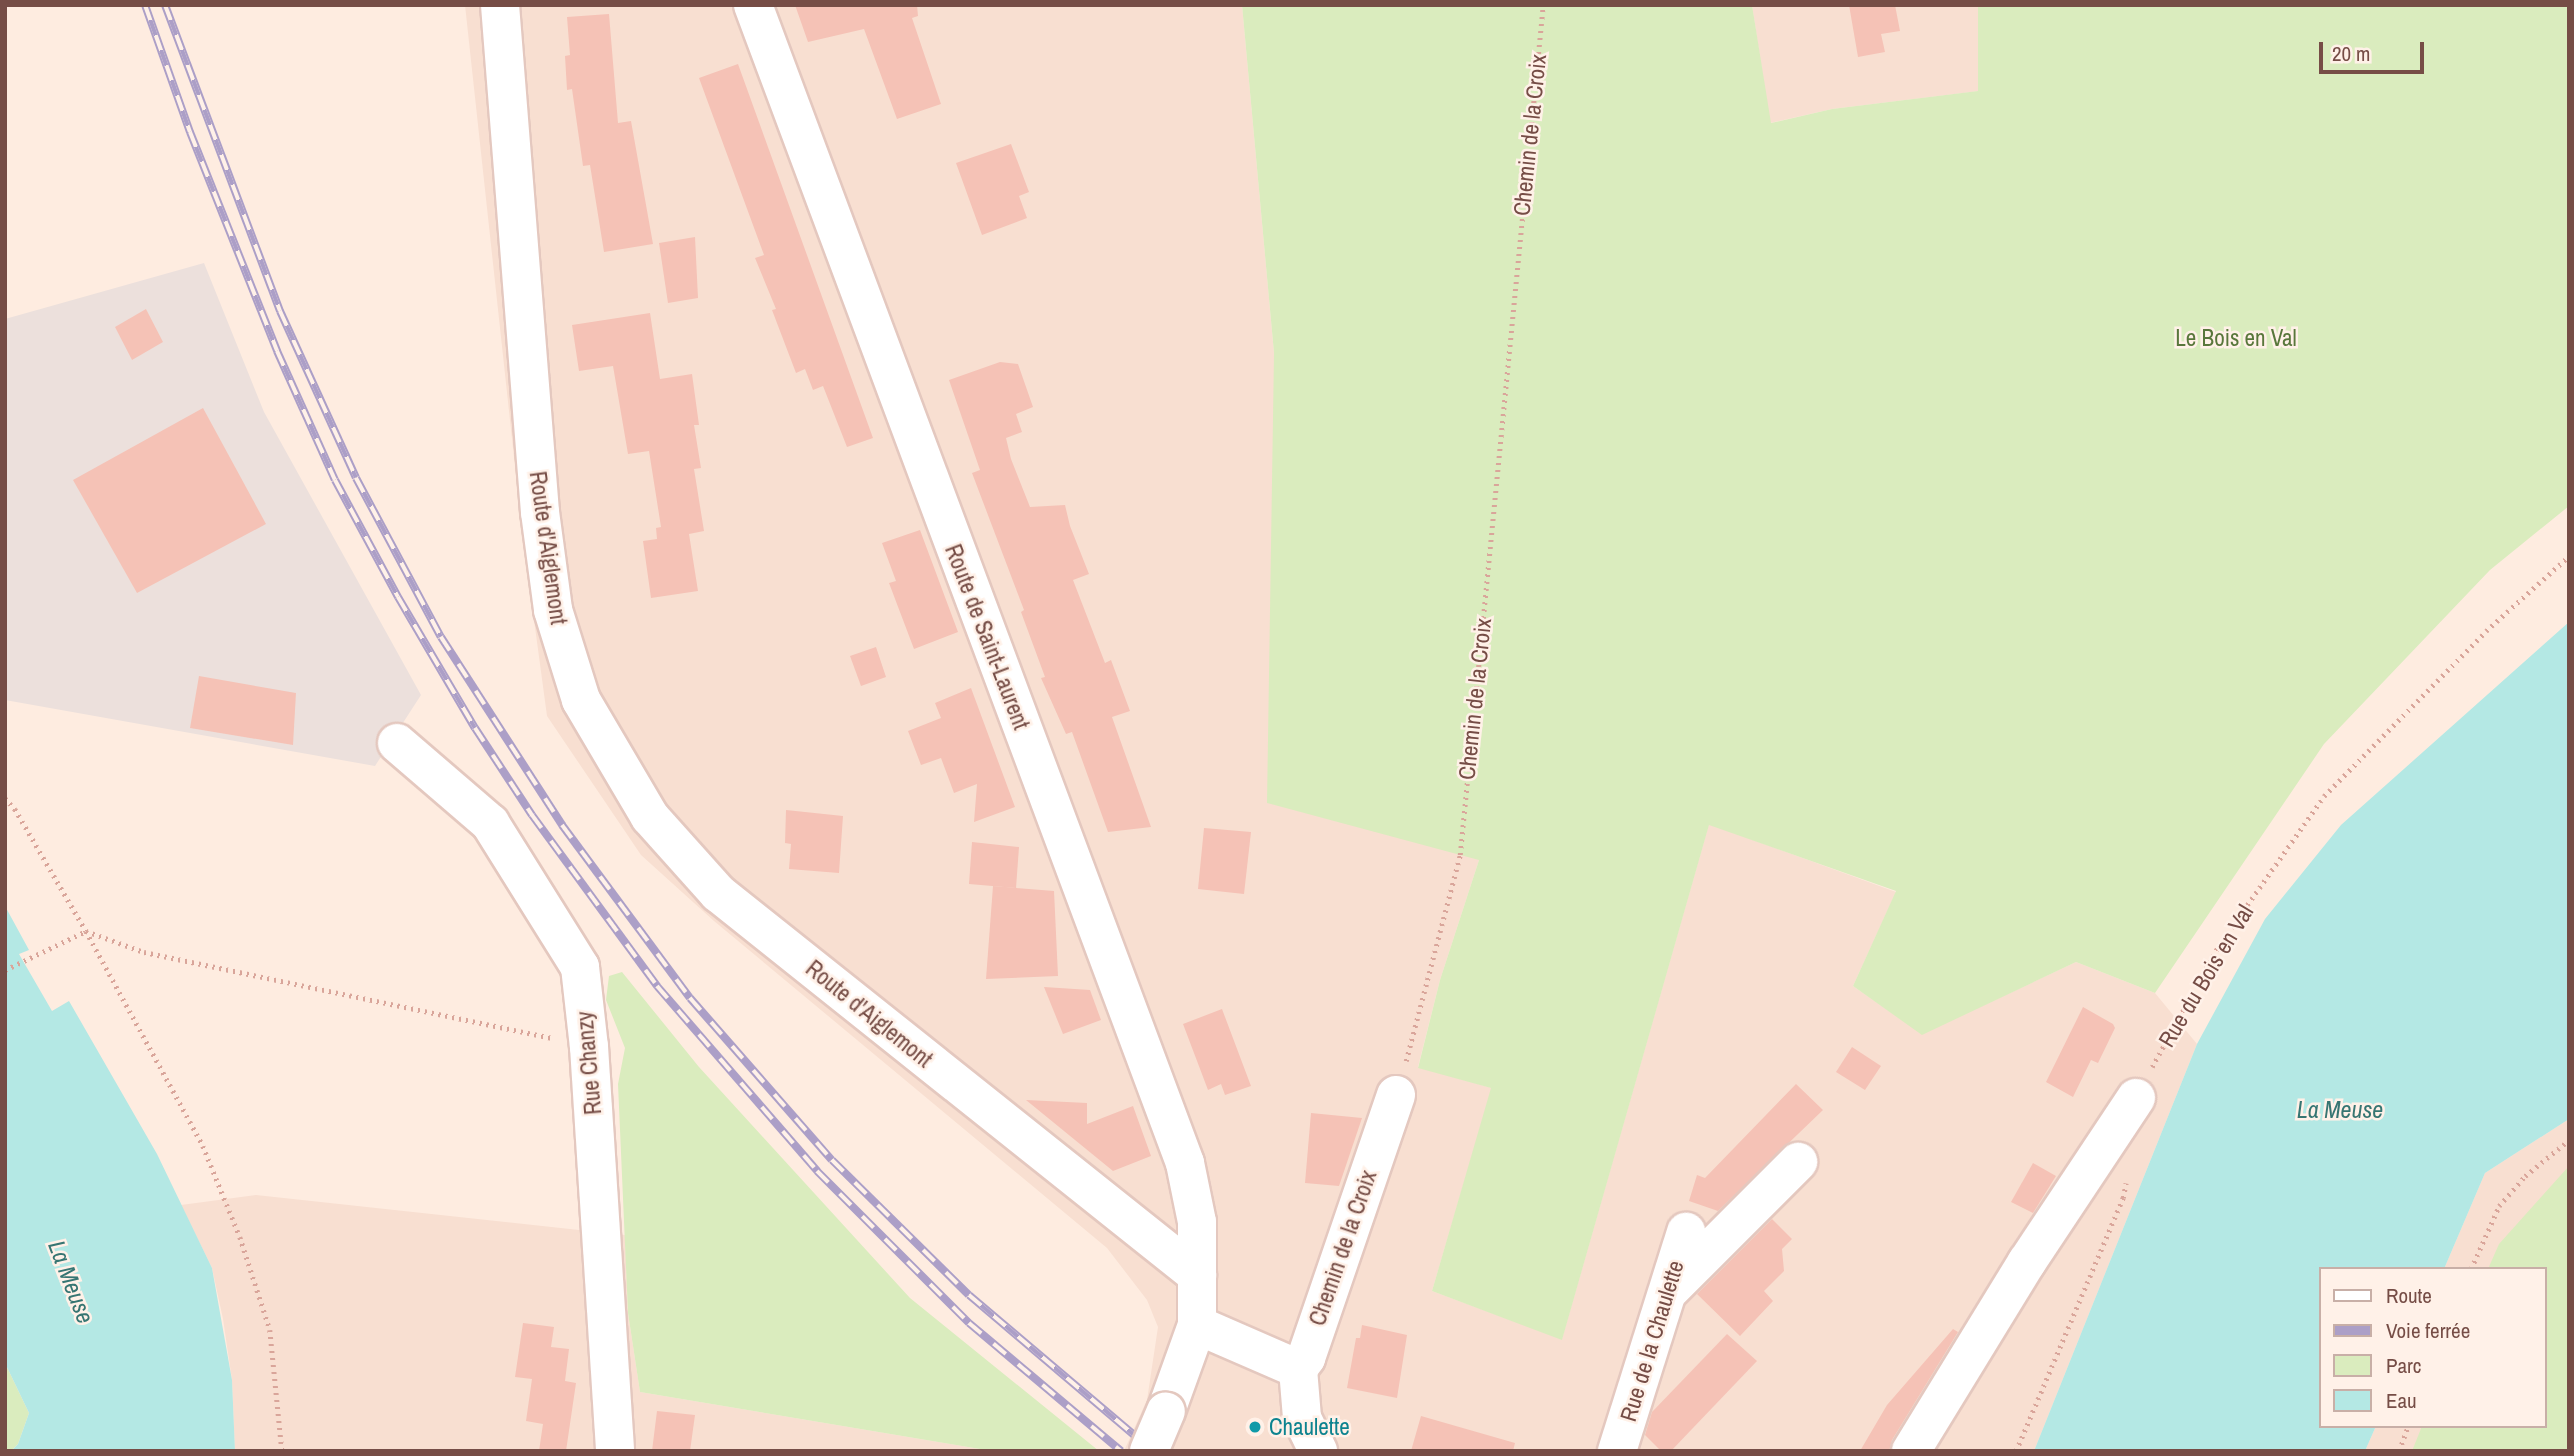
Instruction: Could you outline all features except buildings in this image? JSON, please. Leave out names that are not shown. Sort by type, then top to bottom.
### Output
[{"type":"street","name":"Route d'Aiglemont","points":[[500,5],[540,512],[553,610],[581,700],[650,817],[718,893],[1197,1275]]},
{"type":"street","name":"Route de Saint-Laurent","points":[[753,5],[1185,1163],[1197,1222],[1197,1325],[1149,1451]]},
{"type":"street","name":"Rue Chanzy","points":[[397,743],[490,823],[580,967],[589,1046],[615,1451]]},
{"type":"street","name":"Chemin de la Croix","points":[[1298,1369],[1306,1358],[1396,1095]]},
{"type":"street","points":[[1911,1451],[2027,1262],[2136,1098]]},
{"type":"street","points":[[1667,1293],[1798,1162]]},
{"type":"street","name":"Rue de la Chaulette","points":[[1617,1451],[1686,1232]]},
{"type":"street","points":[[1197,1325],[1298,1369],[1302,1418],[1318,1451]]},
{"type":"path","name":"Chemin de la Croix","points":[[1396,1095],[1460,855],[1543,5]]},
{"type":"path","name":"Rue du Bois en Val","points":[[2136,1098],[2219,945],[2324,796],[2486,631],[2569,556]]},
{"type":"path","points":[[5,798],[15,809],[86,931],[203,1146],[240,1237],[270,1330],[282,1451]]},
{"type":"path","points":[[5,970],[86,931],[144,952],[589,1046]]},
{"type":"path","points":[[2471,1267],[2499,1206],[2525,1176],[2569,1140]]},
{"type":"path","points":[[2016,1451],[2123,1198],[2128,1172]]},
{"type":"path","points":[[2399,1451],[2407,1428]]},
{"type":"shaded area","points":[[465,5],[1242,5],[1274,353],[1479,860],[1440,980],[1418,1067],[1492,1088],[1432,1291],[1562,1339],[1709,824],[1896,892],[1853,986],[1922,1034],[2076,962],[2155,993],[2197,1044],[2034,1451],[1124,1451],[1147,1400],[1158,1327],[1147,1300],[1107,1248],[714,921],[641,855],[547,716],[522,531]]},
{"type":"shaded area","points":[[1752,5],[1978,5],[1979,91],[1832,109],[1770,123]]},
{"type":"shaded area","points":[[204,263],[264,412],[421,695],[375,766],[5,700],[5,319]]},
{"type":"shaded area","points":[[2569,1119],[2569,1451],[2365,1451],[2375,1428],[2546,1428],[2546,1267],[2445,1267],[2485,1173]]},
{"type":"shaded area","points":[[256,1195],[625,1235],[628,1313],[640,1392],[992,1451],[235,1451],[232,1380],[212,1268],[181,1205]]},
{"type":"green space","name":"Le Bois en Val","points":[[1242,5],[1752,5],[1771,123],[1832,109],[1978,91],[1978,5],[2569,5],[2569,506],[2490,570],[2324,744],[2155,993],[2076,962],[1922,1035],[1853,986],[1896,891],[1709,825],[1562,1340],[1432,1291],[1491,1088],[1418,1068],[1440,980],[1479,860],[1267,803],[1274,353]]},
{"type":"green space","points":[[622,972],[699,1067],[910,1298],[1099,1451],[992,1451],[640,1392],[628,1313],[618,1084],[625,1048],[606,1000],[609,976]]},
{"type":"green space","points":[[2569,1166],[2569,1451],[2412,1451],[2421,1428],[2546,1428],[2546,1267],[2489,1267],[2499,1244]]},
{"type":"green space","points":[[5,1363],[29,1413],[18,1444],[11,1451],[5,1451]]},
{"type":"water","name":"La Meuse","points":[[2569,622],[2569,1119],[2485,1173],[2445,1267],[2318,1267],[2318,1428],[2375,1428],[2365,1451],[2034,1451],[2197,1044],[2265,919],[2341,825]]},
{"type":"water","points":[[5,906],[29,950],[19,954],[52,1011],[69,1001],[157,1154],[212,1268],[232,1380],[235,1451],[11,1451],[18,1444],[29,1413],[5,1363]]},
{"type":"railway","points":[[145,5],[190,132],[277,351],[335,480],[398,597],[475,728],[532,815],[657,986],[817,1171],[969,1323],[1121,1451]]},
{"type":"railway","points":[[165,5],[280,311],[356,478],[441,637],[562,825],[690,998],[832,1160],[969,1295],[1153,1451]]},
{"type":"place","name":"Chaulette","points":[[1255,1427]]}]
